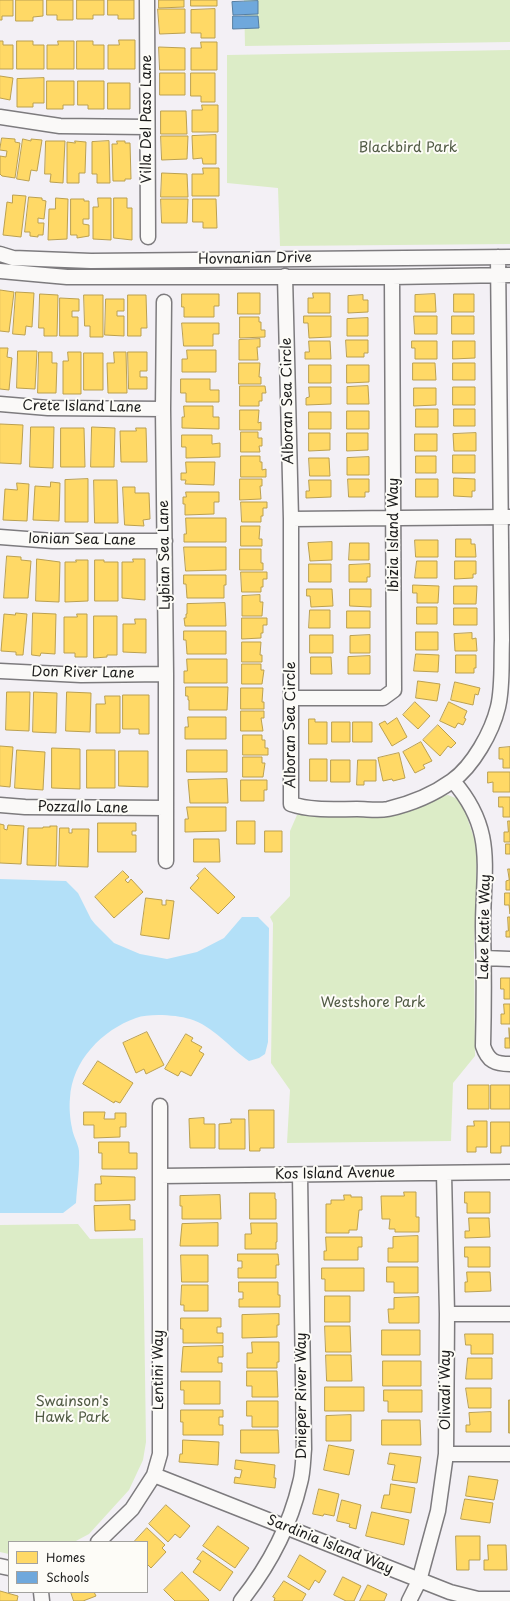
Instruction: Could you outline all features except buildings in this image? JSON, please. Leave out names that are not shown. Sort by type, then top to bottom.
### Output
[{"type":"street","name":"Villa Del Paso Lane","points":[[147,0],[148,238]]},
{"type":"street","points":[[0,117],[60,126],[148,127]]},
{"type":"street","name":"Hovnanian Drive","points":[[0,254],[13,258],[91,261],[504,257]]},
{"type":"street","name":"Alboran Sea Circle","points":[[285,276],[291,519],[291,804],[305,808],[386,809],[410,802],[434,792],[453,780],[469,763],[482,744],[493,724],[498,706],[506,640],[504,257]]},
{"type":"street","name":"Hovnanian Drive","points":[[0,271],[67,277],[392,277],[504,275]]},
{"type":"street","name":"Ibizia Island Way","points":[[292,698],[383,698],[394,690],[392,277]]},
{"type":"street","name":"Lybian Sea Lane","points":[[164,302],[163,409],[166,674],[166,861]]},
{"type":"street","name":"Crete Island Lane","points":[[0,404],[56,408],[163,409]]},
{"type":"street","points":[[291,519],[505,518]]},
{"type":"street","name":"Ionian Sea Lane","points":[[0,537],[53,541],[165,541]]},
{"type":"street","name":"Don River Lane","points":[[0,671],[81,675],[166,674]]},
{"type":"street","name":"Lake Katie Way","points":[[453,780],[472,806],[484,842],[486,857],[484,927],[484,1046],[487,1056],[498,1064],[510,1064]]},
{"type":"street","name":"Pozzallo Lane","points":[[0,805],[41,807],[166,808]]},
{"type":"street","points":[[484,958],[510,959]]},
{"type":"street","name":"Lentini Way","points":[[99,1541],[132,1509],[154,1475],[160,1454],[160,1106]]},
{"type":"street","name":"Kos Island Avenue","points":[[160,1176],[510,1172]]},
{"type":"street","name":"Olivadi Way","points":[[409,1601],[419,1581],[438,1511],[446,1454],[447,1314],[444,1173]]},
{"type":"street","name":"Dnieper River Way","points":[[241,1601],[258,1580],[286,1528],[300,1482],[304,1450],[300,1175]]},
{"type":"street","points":[[447,1314],[510,1314]]},
{"type":"street","points":[[446,1454],[510,1454]]},
{"type":"street","name":"Sardinia Island Way","points":[[154,1475],[450,1592],[478,1599],[510,1598]]},
{"type":"green space","points":[[244,0],[510,0],[510,42],[245,46]]},
{"type":"green space","name":"Blackbird Park","points":[[510,50],[510,244],[280,246],[278,188],[227,183],[227,55]]},
{"type":"green space","name":"Westshore Park","points":[[448,795],[458,799],[466,814],[474,838],[477,855],[474,950],[475,1056],[453,1083],[451,1141],[287,1143],[290,1090],[271,1063],[273,923],[270,917],[290,896],[290,831],[297,815],[341,815]]},
{"type":"green space","name":"Swainson's Hawk Park","points":[[78,1224],[90,1239],[143,1238],[146,1442],[143,1460],[129,1490],[89,1534],[76,1541],[8,1541],[8,1554],[0,1552],[0,1225]]},
{"type":"water","points":[[0,879],[66,881],[78,893],[91,919],[114,943],[140,954],[167,959],[197,952],[224,938],[242,917],[258,917],[269,928],[268,1042],[265,1054],[259,1058],[249,1061],[214,1032],[198,1022],[178,1016],[156,1015],[142,1016],[123,1023],[101,1039],[83,1060],[76,1072],[72,1084],[70,1102],[71,1124],[79,1151],[76,1203],[63,1213],[0,1213]]}]
